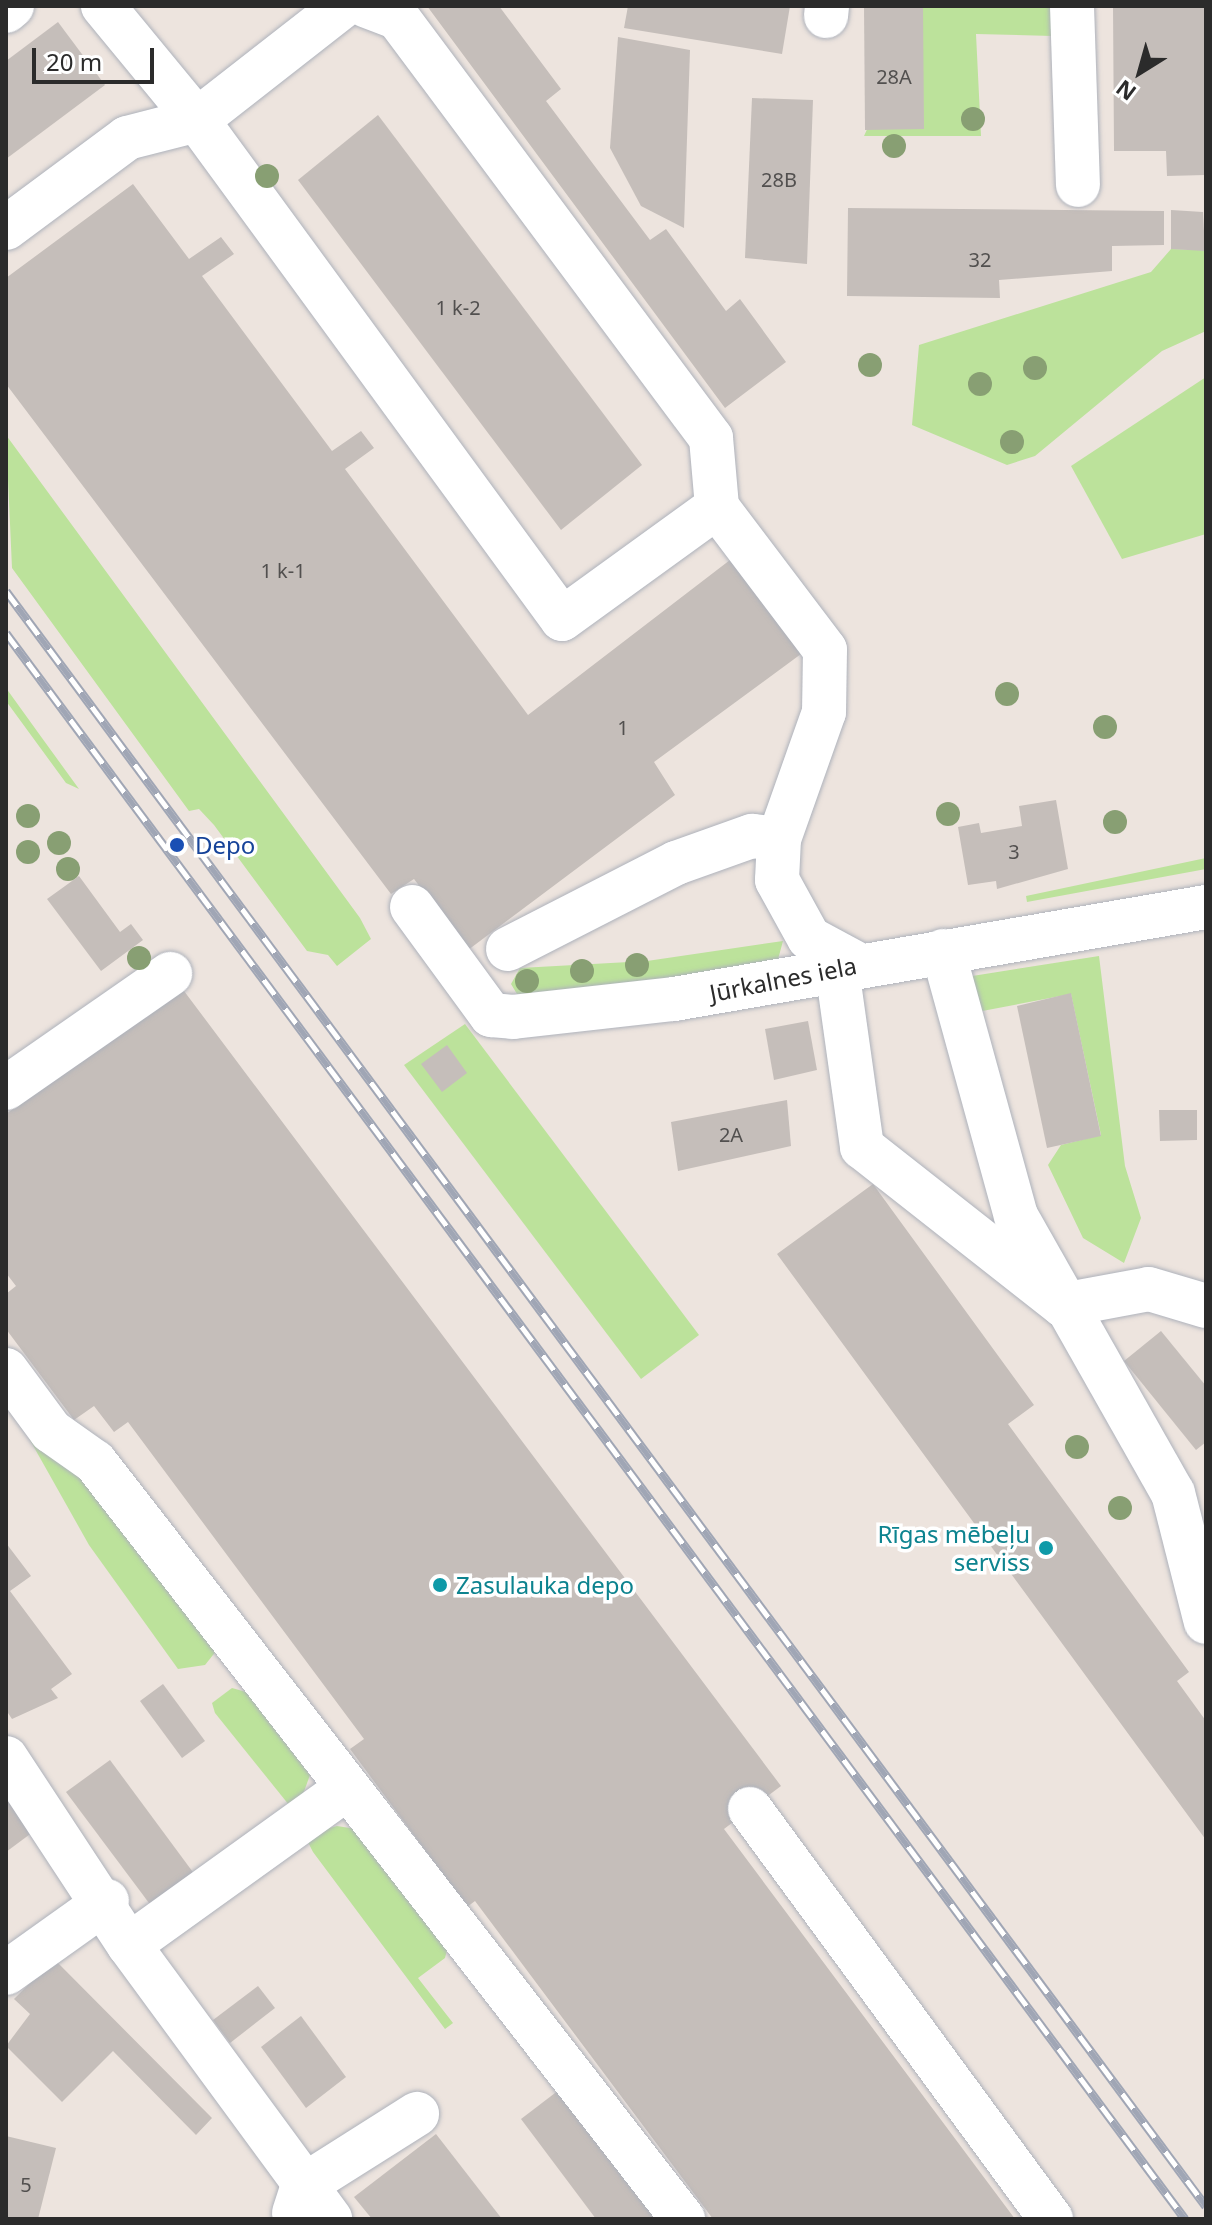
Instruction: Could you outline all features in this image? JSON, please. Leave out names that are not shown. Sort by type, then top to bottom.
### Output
[{"type":"street","points":[[6,11],[12,6]]},
{"type":"street","points":[[103,6],[197,120],[562,619],[717,507]]},
{"type":"street","points":[[6,228],[127,138],[197,120],[343,6]]},
{"type":"street","points":[[367,6],[398,18],[711,438],[717,507],[825,650],[824,712],[779,839],[777,880],[795,923],[848,967],[862,1147],[1063,1305],[1149,1289],[1206,1306]]},
{"type":"street","points":[[1072,6],[1078,185]]},
{"type":"street","points":[[508,949],[676,863],[752,836],[779,839]]},
{"type":"street","name":"Jūrkalnes iela","points":[[412,907],[491,1015],[674,999],[1206,907]]},
{"type":"street","points":[[943,951],[1016,1216],[1063,1305],[1173,1493],[1206,1622]]},
{"type":"street","points":[[6,1088],[170,974]]},
{"type":"street","points":[[6,1370],[51,1431],[95,1462],[683,2219]]},
{"type":"street","points":[[6,1758],[107,1901],[129,1945],[308,2208],[417,2114]]},
{"type":"street","points":[[129,1945],[346,1789]]},
{"type":"street","points":[[750,1809],[1051,2219]]},
{"type":"street","points":[[6,1973],[107,1901]]},
{"type":"green space","points":[[923,6],[1053,6],[1053,36],[976,34],[981,136],[864,136]]},
{"type":"green space","points":[[1206,218],[1206,331],[1162,351],[1035,456],[1007,465],[912,425],[919,345],[1151,272],[1171,249],[1204,250]]},
{"type":"green space","points":[[1206,377],[1206,534],[1122,559],[1071,466]]},
{"type":"green space","points":[[6,435],[360,918],[371,939],[337,966],[328,955],[307,951],[214,825],[199,809],[189,811],[12,568]]},
{"type":"green space","points":[[6,688],[79,789],[66,783],[6,701]]},
{"type":"green space","points":[[1206,858],[1206,869],[1027,902],[1026,896]]},
{"type":"green space","points":[[783,941],[777,963],[730,971],[537,994],[517,994],[511,984],[520,968],[647,961]]},
{"type":"green space","points":[[1099,956],[1125,1166],[1141,1218],[1124,1263],[1083,1238],[1048,1165],[1061,1145],[1101,1135],[1071,994],[977,1012],[966,977]]},
{"type":"green space","points":[[465,1024],[699,1335],[641,1379],[404,1065]]},
{"type":"green space","points":[[17,1417],[90,1471],[217,1650],[205,1665],[178,1669],[89,1545]]},
{"type":"green space","points":[[232,1688],[246,1692],[310,1775],[302,1797],[289,1805],[215,1713],[212,1703]]},
{"type":"green space","points":[[337,1826],[356,1829],[448,1946],[445,1958],[418,1978],[453,2023],[445,2029],[313,1852],[308,1842],[318,1831]]},
{"type":"building","points":[[427,6],[499,6],[561,89],[546,101],[650,240],[666,229],[726,311],[740,299],[786,362],[725,408]]},
{"type":"building","points":[[628,6],[790,6],[782,54],[624,28]]},
{"type":"building","points":[[864,6],[923,6],[924,129],[865,130]]},
{"type":"building","points":[[1113,6],[1205,6],[1205,175],[1167,176],[1166,151],[1114,151]]},
{"type":"building","points":[[58,22],[105,85],[6,159],[6,61]]},
{"type":"building","points":[[618,37],[690,50],[684,228],[641,206],[610,148]]},
{"type":"building","points":[[752,98],[813,100],[807,264],[745,258]]},
{"type":"building","points":[[378,115],[642,465],[561,530],[298,180]]},
{"type":"building","points":[[133,184],[189,259],[221,237],[234,254],[202,276],[332,451],[361,431],[374,448],[345,469],[528,715],[730,560],[801,654],[654,762],[675,795],[468,950],[414,879],[391,894],[6,384],[6,278]]},
{"type":"building","points":[[848,208],[1164,211],[1164,245],[1112,246],[1112,271],[999,280],[1000,298],[847,296]]},
{"type":"building","points":[[1171,210],[1203,212],[1205,251],[1171,249]]},
{"type":"building","points":[[1056,800],[1068,869],[997,889],[996,881],[968,885],[958,827],[979,823],[981,833],[1022,826],[1019,806]]},
{"type":"building","points":[[79,876],[120,932],[131,924],[143,940],[101,971],[47,899]]},
{"type":"building","name":"Zasulauka depo","points":[[181,987],[781,1786],[724,1829],[1015,2219],[713,2219],[475,1901],[467,1907],[350,1749],[364,1739],[128,1422],[114,1432],[94,1406],[74,1420],[6,1329],[6,1294],[16,1286],[6,1273],[6,1114]]},
{"type":"building","points":[[1071,993],[1101,1136],[1047,1148],[1017,1006]]},
{"type":"building","points":[[808,1021],[817,1070],[774,1080],[765,1029]]},
{"type":"building","points":[[447,1045],[467,1073],[442,1092],[421,1064]]},
{"type":"building","points":[[787,1100],[791,1146],[678,1171],[671,1122]]},
{"type":"building","points":[[1159,1110],[1197,1110],[1197,1140],[1160,1141]]},
{"type":"building","name":"Rīgas mēbeļu serviss","points":[[873,1184],[1034,1405],[1008,1424],[1189,1672],[1177,1681],[1206,1721],[1206,1840],[777,1254]]},
{"type":"building","points":[[1161,1331],[1206,1386],[1206,1442],[1196,1450],[1124,1361]]},
{"type":"building","points":[[6,1543],[31,1576],[10,1591],[72,1674],[51,1689],[58,1698],[12,1719],[6,1710]]},
{"type":"building","points":[[163,1684],[205,1741],[182,1758],[140,1701]]},
{"type":"building","points":[[110,1760],[198,1879],[155,1911],[66,1792]]},
{"type":"building","points":[[6,1778],[41,1826],[6,1852]]},
{"type":"building","points":[[54,1959],[212,2118],[196,2135],[113,2051],[62,2102],[6,2046],[30,2014],[14,1999]]},
{"type":"building","points":[[258,1986],[275,2008],[230,2043],[213,2020]]},
{"type":"building","points":[[301,2016],[346,2077],[306,2108],[261,2047]]},
{"type":"building","points":[[559,2090],[656,2219],[596,2219],[521,2119]]},
{"type":"building","points":[[436,2134],[502,2219],[372,2219],[354,2197]]},
{"type":"building","points":[[6,2136],[56,2148],[38,2219],[6,2219]]},
{"type":"railway","points":[[6,591],[1206,2206]]},
{"type":"railway","points":[[6,633],[1185,2219]]},
{"type":"place","name":"Depo","points":[[177,845]]},
{"type":"place","name":"Rīgas mēbeļu serviss","points":[[1046,1548]]},
{"type":"place","name":"Zasulauka depo","points":[[440,1585]]}]
